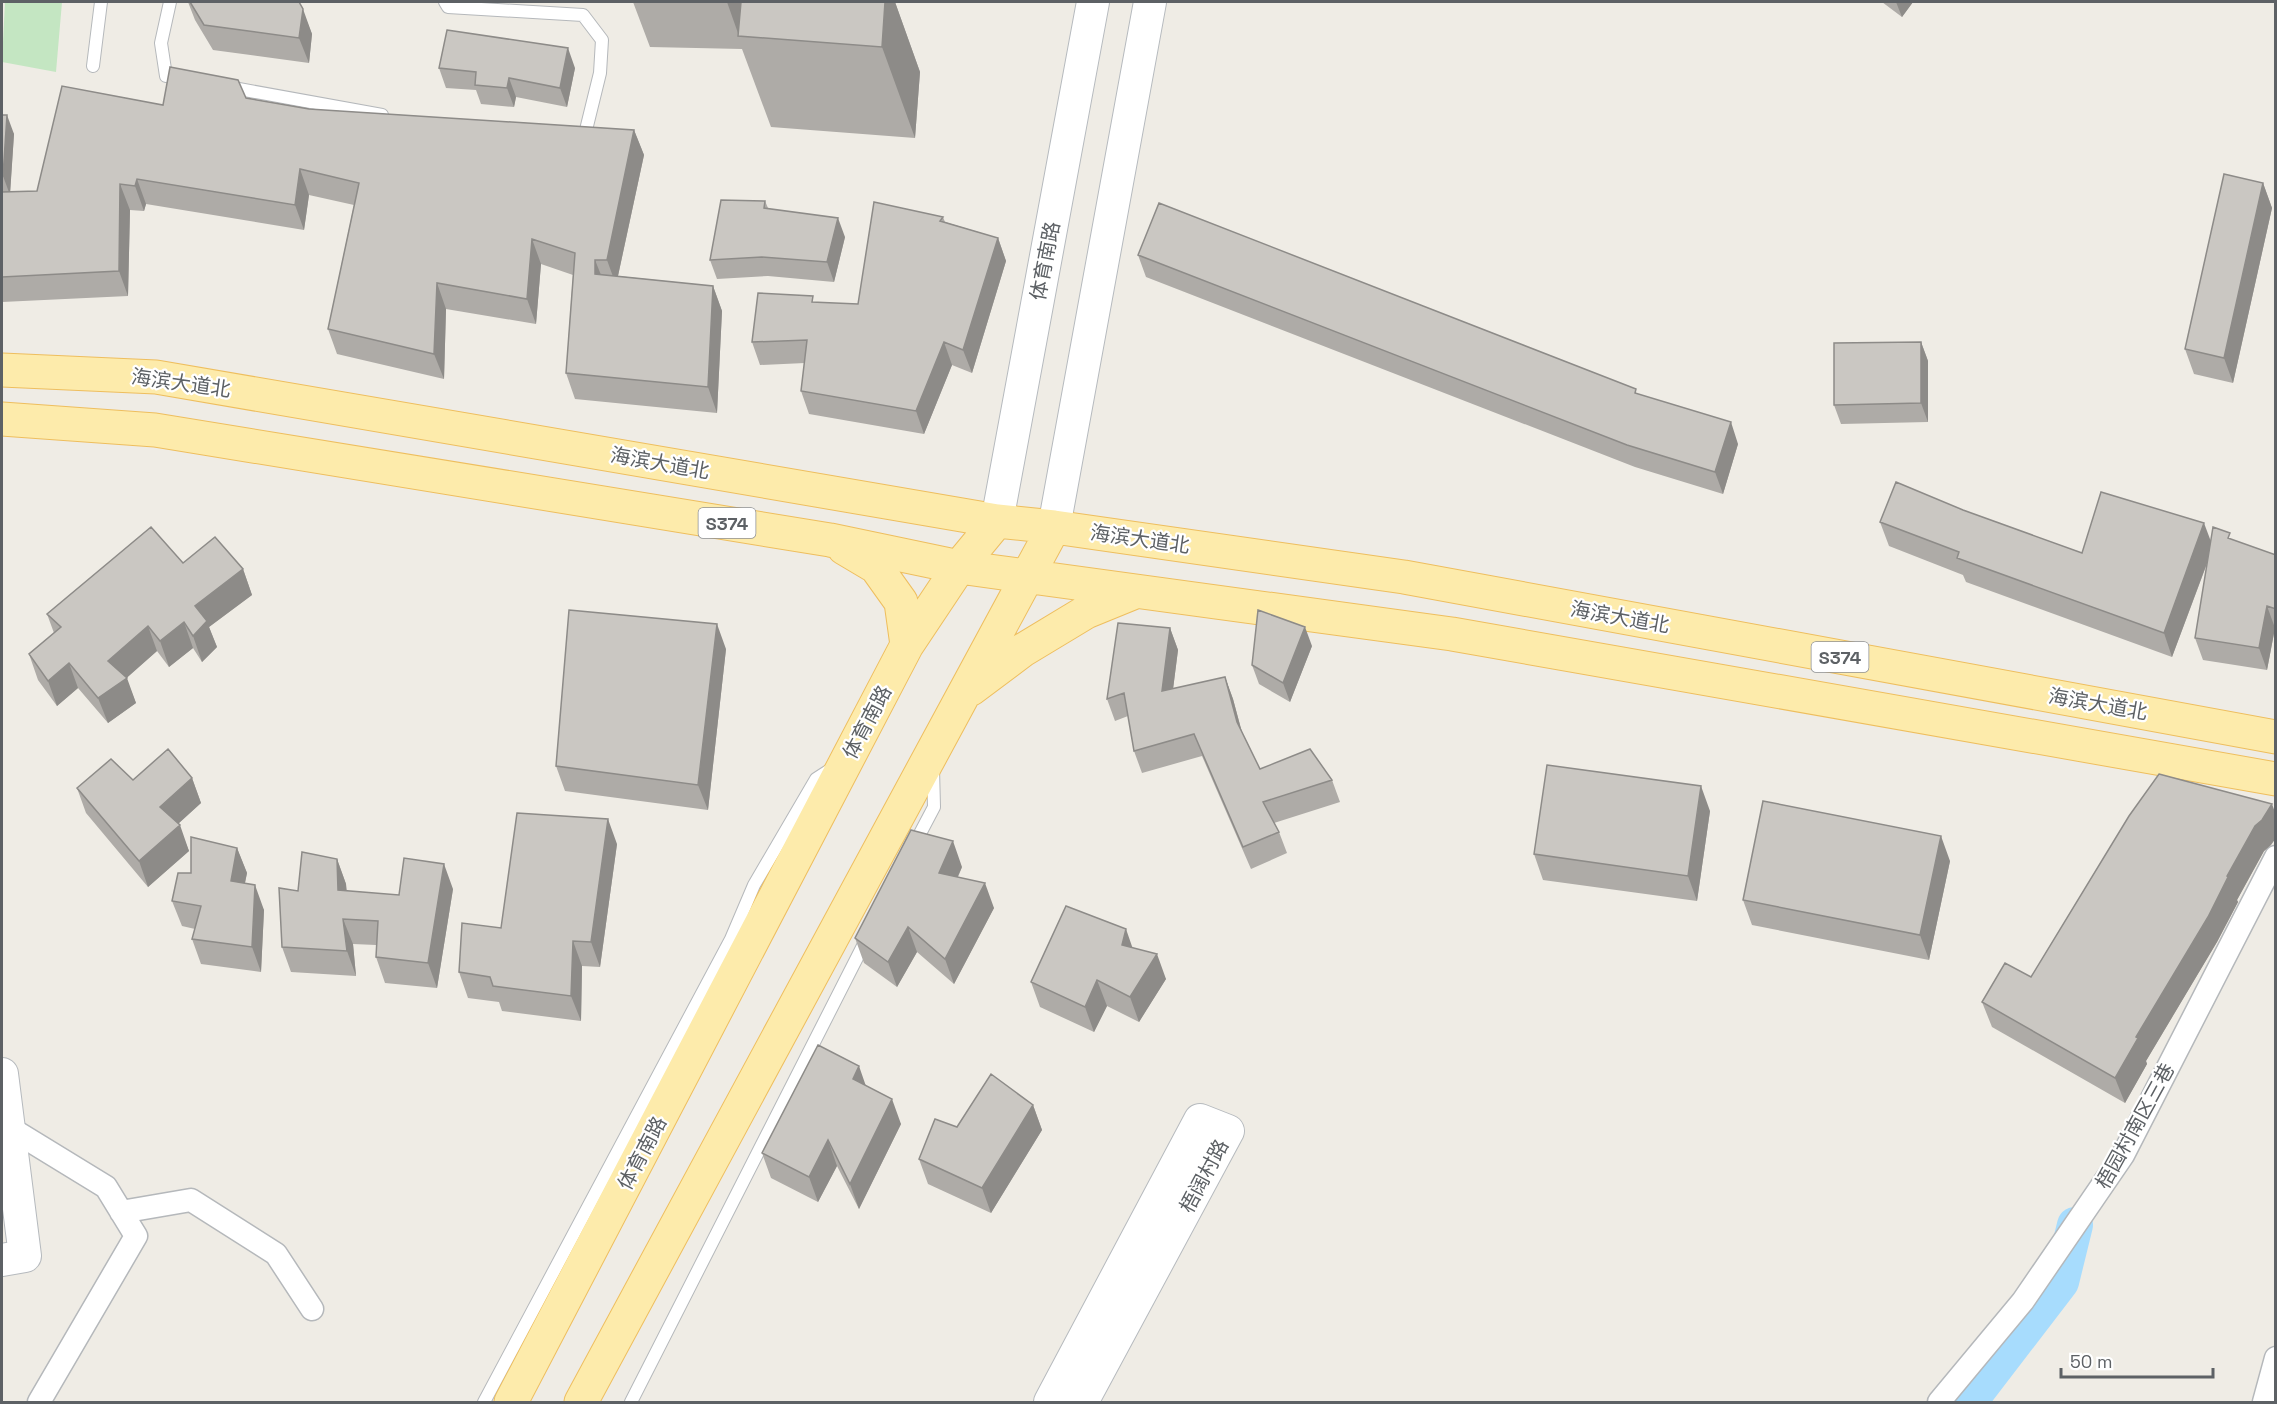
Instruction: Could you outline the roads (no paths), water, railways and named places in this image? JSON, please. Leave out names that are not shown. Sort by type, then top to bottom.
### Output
[{"type":"main road","name":"海滨大道北","points":[[2,370],[156,377],[997,521],[1054,527],[1404,577],[2276,737]]},
{"type":"main road","name":"S374","points":[[2,419],[155,430],[830,540],[959,567],[1452,634],[2276,779]]},
{"type":"main road","name":"体育南路","points":[[511,1402],[907,645],[959,567],[997,521]]},
{"type":"main road","points":[[581,1402],[1054,527]]},
{"type":"main road","points":[[830,540],[876,567],[901,602],[907,645]]},
{"type":"main road","points":[[963,695],[1023,650],[1090,610],[1138,591]]},
{"type":"street","name":"体育南路","points":[[997,521],[1093,2]]},
{"type":"street","points":[[1054,527],[1150,2]]},
{"type":"street","name":"梧园村南区三巷","points":[[1939,1402],[2023,1301],[2123,1155],[2276,857]]},
{"type":"street","points":[[2,1074],[25,1256],[2,1260]]},
{"type":"street","name":"梧阔村路","points":[[1050,1402],[1200,1119],[1228,1131],[1082,1402]]},
{"type":"street","points":[[8,1127],[106,1187],[136,1236],[39,1402]]},
{"type":"street","points":[[121,1212],[190,1200],[276,1254],[312,1309]]},
{"type":"street","points":[[2264,1402],[2276,1358]]},
{"type":"lane","points":[[93,66],[101,2]]},
{"type":"lane","points":[[170,2],[161,43],[166,76],[389,116]]},
{"type":"lane","points":[[445,2],[448,7],[583,15],[602,40],[600,74],[585,134],[570,136]]},
{"type":"lane","points":[[907,860],[934,807],[932,752]]},
{"type":"lane","points":[[484,1402],[731,939],[754,885],[816,779],[849,757]]},
{"type":"lane","points":[[630,1402],[875,923]]},
{"type":"waterway","points":[[1969,1402],[2061,1282],[2075,1225]]}]
